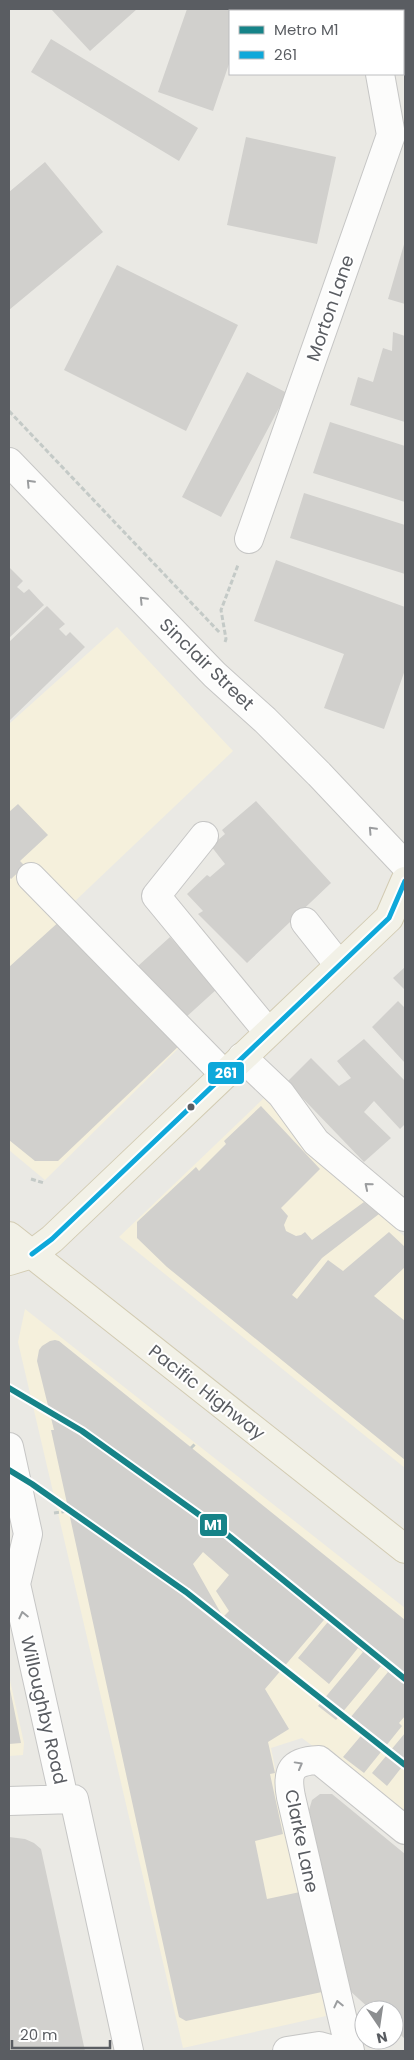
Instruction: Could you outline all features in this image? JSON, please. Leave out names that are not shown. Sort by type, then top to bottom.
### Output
[{"type":"main road","points":[[20,1257],[52,1239],[389,918],[405,881]]},
{"type":"main road","name":"Pacific Highway","points":[[9,1236],[20,1257],[405,1549]]},
{"type":"street","name":"Morton Lane","points":[[249,539],[391,135],[380,75]]},
{"type":"street","name":"Sinclair Street","points":[[9,462],[215,676],[265,720],[405,865]]},
{"type":"street","points":[[204,836],[156,896],[268,1032]]},
{"type":"street","points":[[31,878],[233,1066],[281,1094],[316,1142],[405,1217]]},
{"type":"street","points":[[305,922],[340,965]]},
{"type":"street","name":"Willoughby Road","points":[[9,1447],[28,1534],[17,1573],[16,1584],[64,1799],[74,1799],[130,2051]]},
{"type":"street","name":"Clarke Lane","points":[[350,2051],[291,1797],[289,1778],[292,1769],[299,1763],[318,1760],[405,1830]]},
{"type":"street","points":[[9,1801],[64,1799]]},
{"type":"street","points":[[287,2051],[319,2046],[337,2051]]},
{"type":"path","points":[[221,610],[249,539]]},
{"type":"path","points":[[31,1180],[44,1183]]},
{"type":"path","points":[[191,1448],[195,1444]]},
{"type":"path","points":[[54,1514],[68,1511]]},
{"type":"shaded area","points":[[117,627],[233,751],[73,903],[192,1035],[45,1180],[9,1150],[9,724]]},
{"type":"shaded area","points":[[264,1098],[331,1172],[405,1237],[405,1468],[119,1237]]},
{"type":"shaded area","points":[[25,1309],[405,1608],[405,1815],[302,1738],[271,1748],[326,2016],[183,2048],[18,1342]]},
{"type":"shaded area","points":[[9,1676],[24,1743],[23,1755],[9,1756]]},
{"type":"building","points":[[51,9],[137,9],[90,51]]},
{"type":"building","points":[[187,9],[249,9],[229,10],[229,64],[213,111],[158,92]]},
{"type":"building","points":[[51,39],[198,128],[179,161],[31,72]]},
{"type":"building","points":[[246,137],[336,157],[317,244],[227,225]]},
{"type":"building","points":[[45,162],[103,232],[9,310],[9,192]]},
{"type":"building","points":[[405,241],[405,304],[388,299]]},
{"type":"building","points":[[117,265],[238,325],[186,431],[64,370]]},
{"type":"building","points":[[393,332],[405,336],[405,422],[350,405],[358,377],[373,382],[383,348],[392,351]]},
{"type":"building","points":[[247,372],[287,393],[221,517],[182,497]]},
{"type":"building","points":[[330,422],[405,446],[405,502],[313,473]]},
{"type":"building","points":[[304,493],[405,525],[405,574],[290,538]]},
{"type":"building","points":[[276,560],[405,607],[405,670],[384,729],[324,708],[344,654],[254,621]]},
{"type":"building","points":[[9,567],[23,581],[17,587],[24,593],[29,589],[44,605],[9,638]]},
{"type":"building","points":[[47,606],[65,624],[59,629],[66,636],[70,632],[85,647],[9,721],[9,642]]},
{"type":"building","points":[[256,801],[331,883],[247,963],[198,914],[203,911],[187,894],[207,875],[210,877],[225,864],[211,846],[225,834],[222,830]]},
{"type":"building","points":[[18,804],[48,835],[20,861],[25,866],[11,879],[9,877],[9,812]]},
{"type":"building","points":[[62,919],[182,1043],[58,1161],[35,1161],[9,1140],[9,967]]},
{"type":"building","points":[[170,937],[217,989],[184,1019],[138,966]]},
{"type":"building","points":[[405,967],[405,990],[393,978]]},
{"type":"building","points":[[398,1001],[405,1008],[405,1063],[372,1027]]},
{"type":"building","points":[[364,1039],[405,1081],[405,1124],[400,1129],[374,1101],[364,1112],[391,1138],[364,1162],[287,1082],[311,1058],[339,1086],[351,1078],[337,1061]]},
{"type":"building","points":[[261,1106],[320,1169],[281,1208],[288,1216],[284,1225],[286,1231],[296,1236],[305,1232],[312,1240],[364,1202],[379,1214],[322,1258],[292,1295],[297,1299],[328,1260],[343,1271],[389,1232],[405,1247],[405,1267],[374,1296],[405,1321],[405,1460],[167,1267],[137,1238],[137,1222],[196,1167],[199,1171],[226,1144],[224,1141]]},
{"type":"building","points":[[50,1341],[59,1341],[405,1620],[405,1716],[399,1723],[402,1726],[364,1773],[343,1757],[365,1731],[350,1718],[388,1672],[381,1666],[336,1720],[318,1706],[363,1652],[358,1648],[329,1684],[298,1658],[332,1617],[329,1614],[265,1689],[289,1729],[268,1742],[275,1773],[270,1774],[283,1834],[255,1841],[267,1899],[300,1892],[322,1992],[186,2021],[179,2017],[51,1430],[54,1430],[37,1361],[39,1350]],"holes":[[[203,1552],[229,1575],[216,1591],[229,1611],[223,1617],[193,1564]]]},
{"type":"building","points":[[10,1689],[21,1743],[9,1744]]},
{"type":"building","points":[[405,1733],[405,1763],[387,1786],[372,1773]]},
{"type":"building","points":[[320,1794],[332,1794],[405,1854],[405,2039],[404,2000],[360,2000],[348,1989],[309,1810],[312,1800]]},
{"type":"building","points":[[9,1837],[25,1839],[41,1849],[85,2051],[9,2051]]},
{"type":"metro line","name":"M1","points":[[9,1388],[82,1431],[229,1536],[405,1679]]},
{"type":"metro line","name":"M1","points":[[9,1470],[32,1484],[186,1592],[405,1765]]},
{"type":"transit line","name":"261","points":[[32,1254],[52,1239],[389,918],[405,881]]}]
